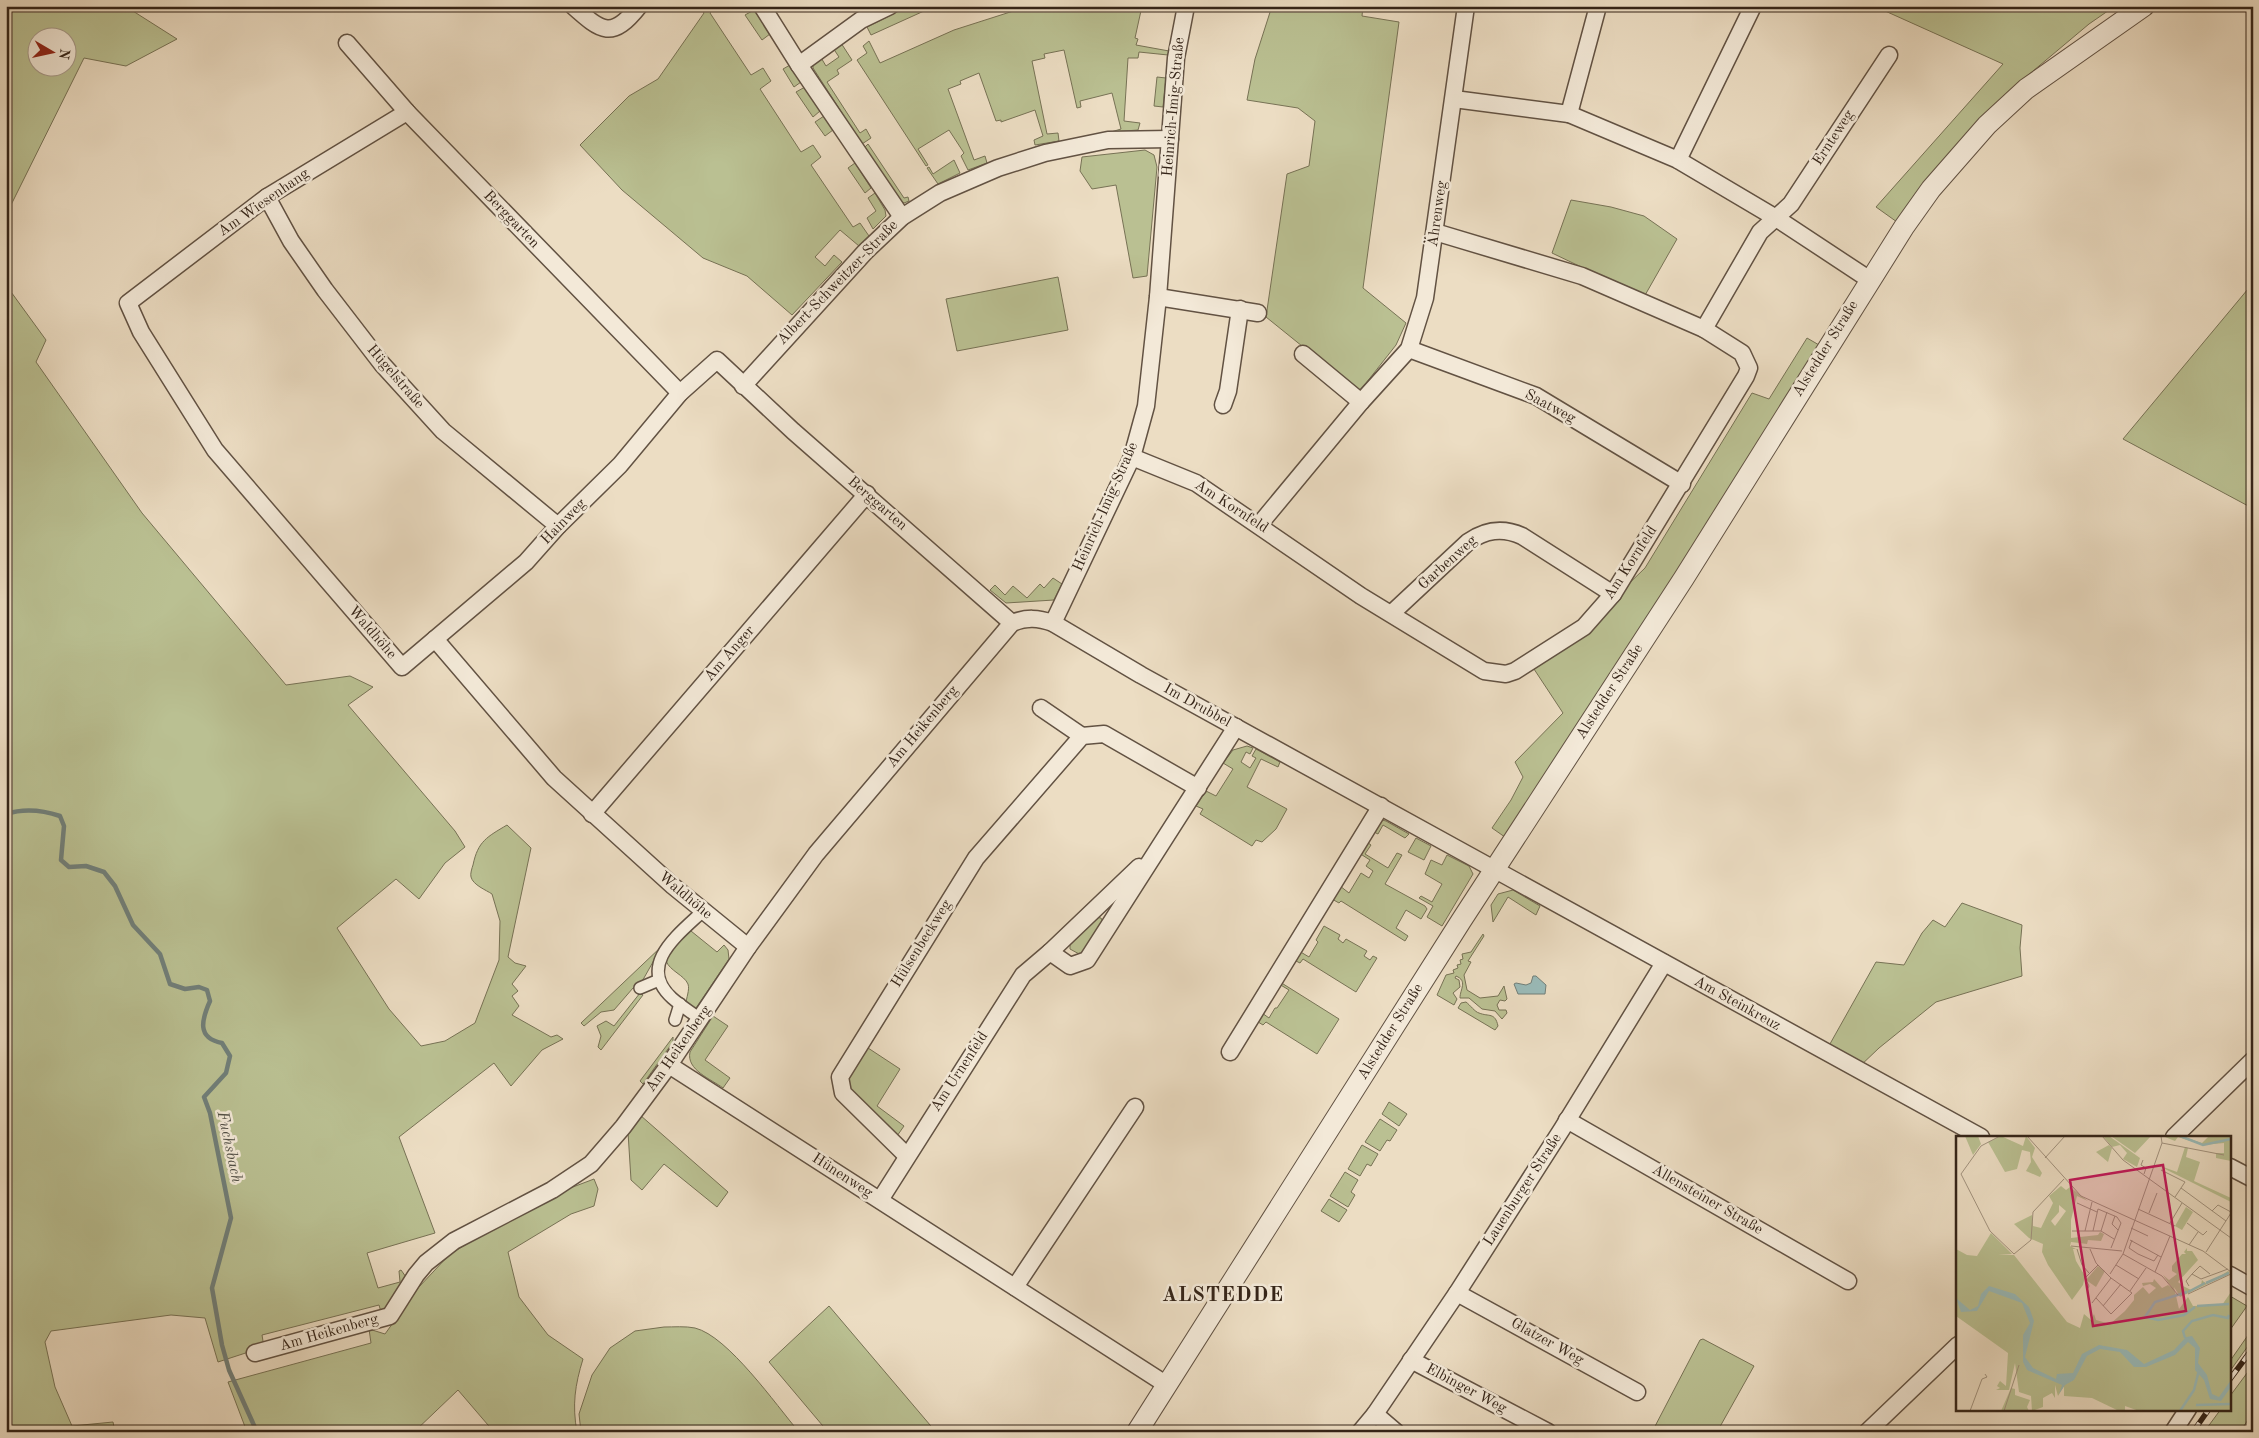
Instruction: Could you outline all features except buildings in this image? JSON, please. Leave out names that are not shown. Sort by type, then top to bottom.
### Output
[{"type":"street","points":[[572,6],[592,24],[607,29],[623,24],[640,6]]},
{"type":"street","points":[[762,6],[799,65],[902,217]]},
{"type":"street","points":[[799,65],[862,20],[890,6]]},
{"type":"street","name":"Heinrich-Imig-Straße","points":[[1053,624],[1132,457],[1146,406],[1158,297],[1176,58],[1186,6]]},
{"type":"street","name":"Ährenweg","points":[[1259,525],[1361,402],[1409,349],[1425,298],[1466,6]]},
{"type":"street","points":[[1569,114],[1598,6]]},
{"type":"street","points":[[1678,160],[1753,6]]},
{"type":"street","name":"Alstedder Straße","points":[[1137,1432],[1495,869],[1684,578],[1904,227],[1931,189],[1987,125],[2026,89],[2144,6]]},
{"type":"street","name":"Berggarten","points":[[347,43],[407,112],[680,393]]},
{"type":"street","name":"Ernteweg","points":[[1704,329],[1760,232],[1791,204],[1889,54]]},
{"type":"street","points":[[1454,99],[1569,114],[1678,160],[1776,218],[1870,280]]},
{"type":"street","name":"Am Wiesenhang","points":[[128,303],[267,197],[407,112]]},
{"type":"street","name":"Albert-Schweitzer-Straße","points":[[743,386],[865,252],[902,217],[940,193],[998,168],[1045,153],[1108,140],[1170,139]]},
{"type":"street","name":"Hügelstraße","points":[[267,197],[291,241],[325,290],[382,364],[443,431],[558,526]]},
{"type":"street","name":"Am Kornfeld","points":[[1132,457],[1196,483],[1361,596],[1392,613],[1484,671],[1506,674],[1515,672],[1584,627],[1613,594],[1682,484],[1749,368],[1742,353],[1704,329],[1582,276],[1435,232]]},
{"type":"street","points":[[1158,297],[1258,313]]},
{"type":"street","name":"Waldhöhe","points":[[128,303],[141,332],[216,450],[402,667],[435,638],[554,778],[592,814],[703,911],[748,947]]},
{"type":"street","points":[[1223,405],[1228,391],[1240,309]]},
{"type":"street","name":"Saatweg","points":[[1409,349],[1536,396],[1682,484]]},
{"type":"street","points":[[1303,354],[1361,402]]},
{"type":"street","points":[[680,393],[717,360],[743,386]]},
{"type":"street","name":"Berggarten","points":[[743,386],[1012,623]]},
{"type":"street","name":"Hainweg","points":[[435,638],[526,562],[558,526],[620,465],[680,393]]},
{"type":"street","name":"Am Anger","points":[[592,814],[867,494]]},
{"type":"street","name":"Garbenweg","points":[[1392,613],[1468,542],[1479,534],[1491,530],[1508,531],[1522,536],[1613,594]]},
{"type":"street","name":"Im Drubbel","points":[[1012,623],[1024,618],[1040,619],[1053,624],[1495,869]]},
{"type":"street","name":"Am Heikenberg","points":[[255,1353],[390,1316],[416,1275],[426,1263],[454,1241],[552,1190],[591,1164],[623,1127],[669,1065],[748,947],[816,854],[1012,623]]},
{"type":"street","points":[[1041,708],[1082,736],[1104,734],[1198,788]]},
{"type":"street","name":"Am Urnenfeld","points":[[1050,952],[1070,966],[1087,960],[1236,727]]},
{"type":"street","name":"Hülsenbeckweg","points":[[907,1156],[843,1093],[840,1077],[976,858],[1082,736]]},
{"type":"street","points":[[1230,1052],[1381,806]]},
{"type":"street","name":"Am Urnenfeld","points":[[880,1200],[1023,975],[1158,850]]},
{"type":"street","name":"Am Steinkreuz","points":[[1495,869],[1979,1136]]},
{"type":"street","points":[[700,1019],[671,997],[659,980],[658,968],[662,954],[673,939],[703,911]]},
{"type":"street","name":"Lauenburger Straße","points":[[1360,1432],[1375,1414],[1456,1293],[1567,1120],[1664,963]]},
{"type":"street","points":[[640,988],[659,980]]},
{"type":"street","points":[[675,1020],[680,1004]]},
{"type":"street","points":[[2176,1136],[2253,1060]]},
{"type":"street","name":"Hünenweg","points":[[669,1065],[1167,1385]]},
{"type":"street","points":[[1016,1287],[1135,1107]]},
{"type":"street","name":"Allensteiner Straße","points":[[1567,1120],[1848,1281]]},
{"type":"street","points":[[2232,1168],[2253,1179]]},
{"type":"street","points":[[2232,1276],[2253,1288]]},
{"type":"street","name":"Glatzer Weg","points":[[1456,1293],[1637,1392]]},
{"type":"street","points":[[1867,1432],[1956,1346]]},
{"type":"street","name":"Elbinger Weg","points":[[1411,1360],[1548,1432]]},
{"type":"street","points":[[2173,1432],[2187,1410]]},
{"type":"street","points":[[1375,1414],[1396,1432]]},
{"type":"green space","points":[[6,6],[125,6],[177,39],[126,66],[84,58],[78,70],[78,28],[28,28],[28,78],[74,78],[6,215]]},
{"type":"green space","points":[[705,6],[708,6],[712,11],[710,13],[751,75],[763,68],[771,81],[760,89],[801,152],[813,145],[821,157],[811,165],[853,227],[860,223],[869,236],[859,246],[840,230],[815,257],[825,266],[834,255],[842,262],[792,315],[747,276],[703,258],[622,190],[580,145],[629,96],[658,79],[704,13],[702,10]]},
{"type":"green space","points":[[909,6],[935,6],[871,35],[867,27]]},
{"type":"green space","points":[[1029,6],[1142,6],[1135,38],[1138,39],[1136,45],[1169,51],[1168,55],[1139,52],[1138,58],[1128,58],[1124,121],[1140,123],[1138,130],[1111,132],[1121,129],[1112,93],[1080,101],[1081,107],[1077,108],[1064,50],[1044,54],[1045,58],[1032,61],[1047,134],[1058,133],[1059,141],[1035,145],[1034,140],[1043,136],[1035,110],[1001,122],[1001,120],[996,121],[979,73],[960,81],[961,84],[948,89],[974,160],[985,156],[987,163],[968,170],[961,156],[964,153],[949,130],[918,149],[928,165],[926,166],[857,60],[867,53],[863,46],[869,41],[880,63],[954,30]]},
{"type":"green space","points":[[1272,6],[1363,6],[1362,16],[1399,22],[1363,288],[1406,323],[1396,345],[1359,392],[1266,317],[1287,174],[1309,166],[1315,121],[1298,108],[1247,100],[1255,59]]},
{"type":"green space","points":[[1874,6],[2115,6],[2089,24],[2008,92],[1904,227],[1876,207],[2003,64]]},
{"type":"green space","points":[[754,10],[770,34],[762,40],[745,15]]},
{"type":"green space","points":[[841,43],[852,60],[837,70],[839,74],[827,82],[860,133],[866,129],[871,138],[862,144],[813,68],[813,61],[820,56],[826,66],[839,57],[833,48]]},
{"type":"green space","points":[[790,65],[801,82],[794,87],[783,69]]},
{"type":"green space","points":[[1157,77],[1166,78],[1163,107],[1154,106]]},
{"type":"green space","points":[[805,87],[820,111],[813,117],[796,92]]},
{"type":"green space","points":[[824,116],[833,130],[825,136],[815,122]]},
{"type":"green space","points":[[868,144],[904,198],[908,197],[909,201],[904,203],[898,200],[865,147]]},
{"type":"green space","points":[[1145,150],[1154,155],[1157,167],[1147,276],[1133,278],[1116,185],[1092,189],[1080,171],[1082,157]]},
{"type":"green space","points":[[954,160],[960,173],[938,184],[927,168],[929,167],[933,174]]},
{"type":"green space","points":[[855,163],[871,188],[865,193],[848,168]]},
{"type":"green space","points":[[875,193],[885,210],[886,216],[873,229],[867,218],[876,211],[868,198]]},
{"type":"green space","points":[[1571,200],[1611,207],[1644,216],[1677,239],[1644,297],[1552,253]]},
{"type":"green space","points":[[1058,277],[1068,330],[957,351],[946,299]]},
{"type":"green space","points":[[2253,283],[2253,507],[2252,508],[2123,439]]},
{"type":"green space","points":[[6,285],[46,340],[36,362],[142,513],[286,685],[350,676],[373,687],[348,705],[455,831],[465,847],[445,863],[419,899],[396,879],[337,928],[389,1009],[421,1046],[445,1041],[475,1023],[499,960],[500,921],[492,894],[472,880],[471,873],[475,857],[484,840],[507,825],[531,848],[508,957],[515,963],[526,966],[512,984],[518,991],[512,996],[519,1006],[512,1015],[551,1037],[557,1035],[563,1039],[542,1050],[511,1086],[494,1063],[399,1137],[435,1233],[367,1253],[378,1288],[400,1282],[399,1271],[401,1270],[406,1277],[395,1300],[381,1312],[379,1305],[262,1335],[264,1347],[218,1362],[205,1318],[171,1315],[51,1331],[45,1342],[55,1387],[72,1426],[113,1422],[115,1432],[6,1432]]},
{"type":"green space","points":[[1807,338],[1826,349],[1512,842],[1492,828],[1511,800],[1523,777],[1515,762],[1563,713],[1530,663],[1584,627],[1645,568],[1752,393],[1769,399]]},
{"type":"green space","points":[[1053,578],[1062,584],[1054,600],[1006,603],[990,590],[995,585],[1005,595],[1013,586],[1027,598],[1040,584],[1044,588]]},
{"type":"green space","points":[[1247,746],[1253,748],[1250,754],[1246,752],[1241,762],[1250,768],[1256,758],[1252,756],[1256,749],[1280,762],[1278,767],[1261,759],[1247,787],[1287,809],[1276,829],[1262,842],[1256,840],[1252,846],[1200,814],[1203,809],[1196,806],[1206,791],[1216,796],[1233,769],[1223,763],[1233,750]]},
{"type":"green space","points":[[1382,820],[1409,834],[1405,838],[1383,825],[1378,834],[1374,832]]},
{"type":"green space","points":[[1416,838],[1431,846],[1424,860],[1408,852]]},
{"type":"green space","points":[[1367,842],[1371,845],[1365,854],[1388,868],[1397,853],[1402,855],[1385,884],[1425,906],[1427,909],[1421,919],[1406,910],[1396,928],[1408,936],[1405,941],[1341,901],[1339,903],[1332,899],[1340,886],[1349,893],[1361,873],[1369,878],[1373,871],[1366,866],[1370,860],[1359,853]]},
{"type":"green space","points":[[1447,855],[1469,866],[1473,874],[1442,926],[1427,917],[1433,906],[1419,898],[1421,896],[1432,902],[1442,884],[1425,874],[1431,860],[1442,865]]},
{"type":"green space","points":[[1513,890],[1540,906],[1536,915],[1508,897],[1493,922],[1491,905],[1498,894]]},
{"type":"green space","points":[[1962,903],[2022,925],[2020,948],[2022,976],[1936,1002],[1879,1048],[1858,1068],[1826,1051],[1876,962],[1904,965],[1922,933],[1933,920],[1945,927]]},
{"type":"green space","points":[[1095,917],[1101,918],[1103,922],[1081,955],[1070,949],[1070,943]]},
{"type":"green space","points":[[1324,926],[1340,935],[1338,939],[1343,943],[1346,939],[1367,951],[1364,956],[1370,960],[1373,956],[1377,958],[1356,992],[1303,959],[1300,963],[1294,960],[1299,951],[1309,957],[1318,942],[1316,940]]},
{"type":"green space","points":[[691,931],[717,952],[724,945],[728,950],[729,959],[694,1011],[686,1004],[688,984],[666,961],[670,949]]},
{"type":"green space","points":[[1483,934],[1484,936],[1468,961],[1471,962],[1464,975],[1467,990],[1480,998],[1498,996],[1504,986],[1507,999],[1505,1001],[1500,1000],[1497,1005],[1499,1010],[1506,1010],[1507,1013],[1502,1019],[1495,1011],[1482,1009],[1469,998],[1460,998],[1463,983],[1456,976],[1455,978],[1459,980],[1460,987],[1453,993],[1457,999],[1454,1005],[1437,995],[1446,975],[1454,973],[1453,970],[1458,968],[1457,965],[1461,964],[1462,954],[1471,952]]},
{"type":"green space","points":[[662,946],[640,985],[633,988],[614,1010],[601,1012],[584,1026],[581,1023]]},
{"type":"green space","points":[[1280,982],[1339,1019],[1317,1054],[1266,1022],[1263,1025],[1255,1020],[1262,1013],[1269,1018],[1289,990],[1279,984]]},
{"type":"green space","points":[[640,993],[643,995],[601,1050],[598,1047],[601,1036],[597,1026],[606,1021],[614,1026]]},
{"type":"green space","points":[[1466,1002],[1477,1012],[1493,1017],[1498,1026],[1495,1030],[1458,1008],[1461,1003]]},
{"type":"green space","points":[[713,1016],[728,1026],[705,1060],[730,1078],[723,1088],[700,1073],[692,1064],[690,1058],[690,1052]]},
{"type":"green space","points":[[673,1037],[673,1042],[643,1084],[640,1081]]},
{"type":"green space","points":[[865,1046],[900,1069],[877,1106],[904,1126],[897,1136],[846,1086],[845,1077]]},
{"type":"green space","points":[[1389,1102],[1407,1114],[1399,1126],[1382,1114]]},
{"type":"green space","points":[[640,1115],[728,1192],[717,1207],[664,1164],[642,1190],[631,1180],[628,1132]]},
{"type":"green space","points":[[1380,1119],[1397,1130],[1380,1151],[1365,1142]]},
{"type":"green space","points":[[1362,1145],[1378,1154],[1371,1166],[1367,1164],[1360,1176],[1348,1169]]},
{"type":"green space","points":[[1345,1172],[1358,1180],[1351,1192],[1355,1195],[1348,1207],[1330,1196]]},
{"type":"green space","points":[[594,1179],[598,1189],[594,1206],[571,1214],[508,1252],[519,1297],[548,1335],[583,1359],[575,1395],[577,1432],[494,1432],[458,1390],[414,1432],[247,1432],[228,1382],[371,1343],[369,1329],[385,1334],[418,1288],[449,1255],[488,1230],[565,1190]]},
{"type":"green space","points":[[1329,1199],[1347,1210],[1339,1222],[1321,1211]]},
{"type":"green space","points":[[2232,1297],[2247,1306],[2232,1327]]},
{"type":"green space","points":[[829,1306],[936,1432],[828,1432],[769,1362]]},
{"type":"green space","points":[[664,1327],[695,1328],[722,1344],[765,1389],[799,1432],[581,1432],[579,1414],[592,1375],[610,1348],[635,1331]]},
{"type":"green space","points":[[2253,1328],[2253,1339],[2232,1368],[2232,1358]]},
{"type":"green space","points":[[1703,1339],[1754,1366],[1717,1432],[1652,1432],[1700,1340]]},
{"type":"green space","points":[[2253,1365],[2253,1412],[2240,1432],[2204,1432],[2220,1410],[2232,1410],[2232,1393]]},
{"type":"water","points":[[1533,976],[1536,976],[1546,985],[1545,994],[1518,994],[1514,984],[1526,985],[1531,983]]},
{"type":"waterway","name":"Fuchsbach","points":[[6,814],[33,810],[60,816],[64,826],[61,860],[69,867],[86,866],[104,872],[115,886],[133,925],[160,954],[170,984],[185,989],[199,987],[207,990],[210,1001],[203,1021],[203,1027],[208,1037],[222,1043],[230,1056],[226,1073],[204,1097],[210,1113],[231,1218],[212,1288],[222,1345],[229,1370],[257,1432]]},
{"type":"railway","points":[[2232,1376],[2253,1348]]},
{"type":"railway","points":[[2193,1432],[2208,1410]]},
{"type":"district","name":"ALSTEDDE","points":[[1223,1296]]}]
